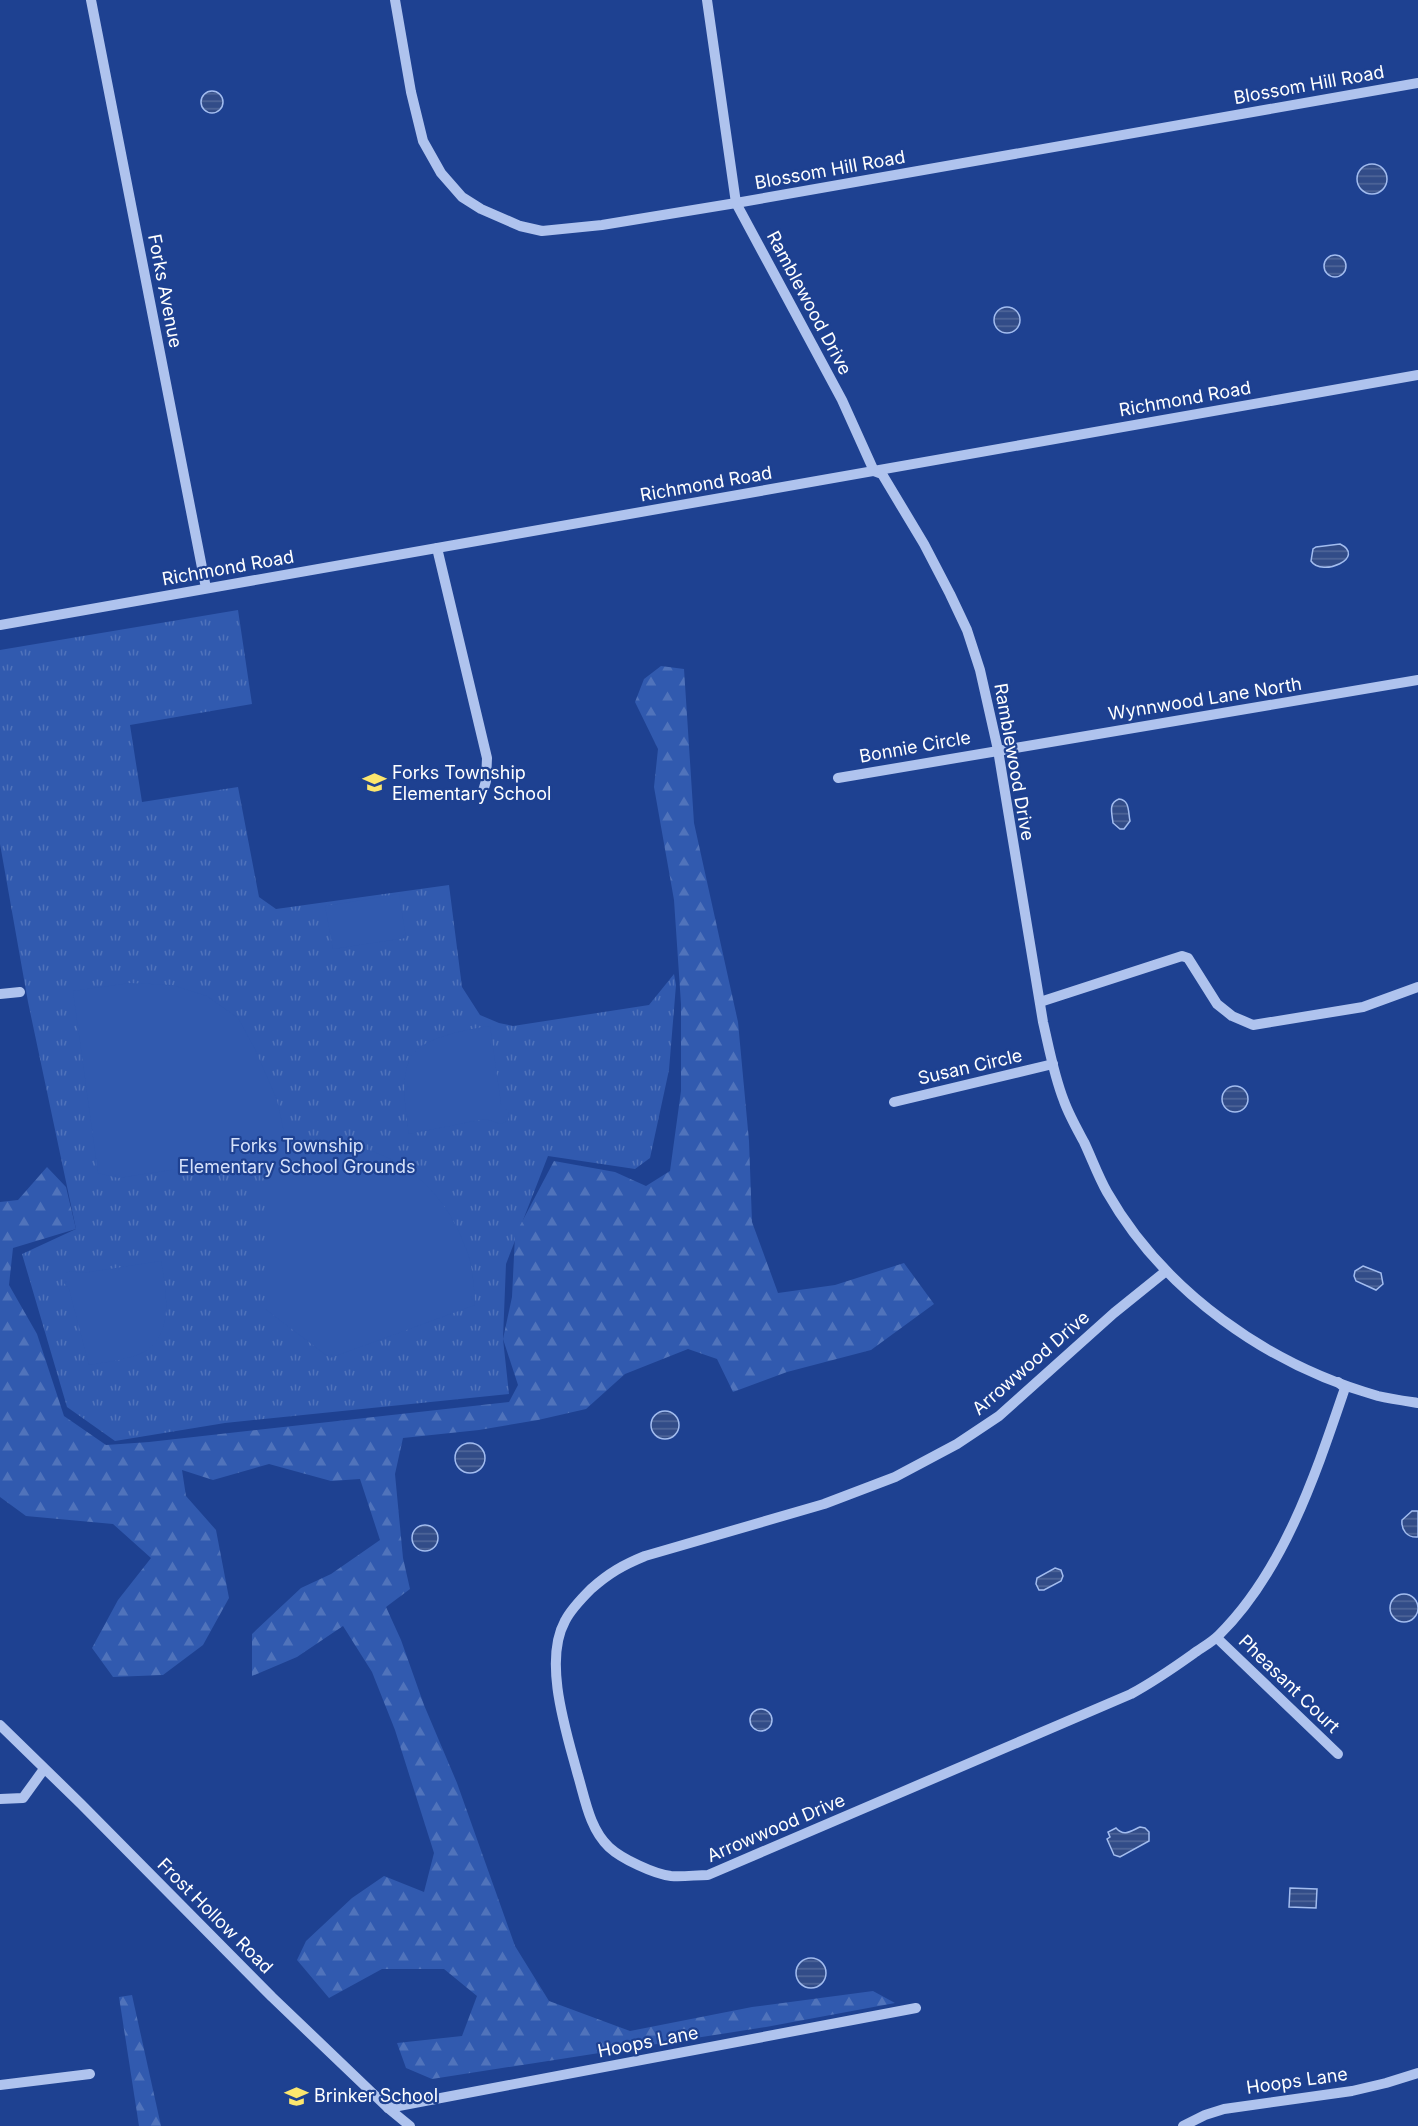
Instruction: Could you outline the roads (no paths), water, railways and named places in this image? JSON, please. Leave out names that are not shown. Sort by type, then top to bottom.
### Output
[{"type":"street","name":"Forks Avenue","points":[[91,0],[206,588]]},
{"type":"street","name":"Blossom Hill Road","points":[[395,0],[411,92],[423,141],[441,173],[462,197],[481,209],[520,226],[542,231],[602,225],[736,203],[1418,83]]},
{"type":"street","name":"Ramblewood Drive","points":[[707,0],[736,203],[842,400],[874,471],[882,474],[924,544],[967,630],[980,670],[998,750],[1040,1002],[1053,1064],[1064,1101],[1107,1192],[1130,1226],[1166,1271],[1205,1306],[1245,1335],[1281,1358],[1338,1382],[1379,1396],[1418,1403]]},
{"type":"street","name":"Richmond Road","points":[[0,625],[1418,375]]},
{"type":"street","points":[[437,548],[487,758],[483,791]]},
{"type":"street","name":"Wynnwood Lane North","points":[[998,750],[1418,681]]},
{"type":"street","name":"Bonnie Circle","points":[[838,778],[998,750]]},
{"type":"street","points":[[1040,1002],[1182,956],[1188,958],[1217,1004],[1232,1016],[1253,1025],[1363,1007],[1418,987]]},
{"type":"street","points":[[0,994],[20,992]]},
{"type":"street","name":"Susan Circle","points":[[894,1102],[1053,1064]]},
{"type":"street","name":"Arrowwood Drive","points":[[1166,1271],[1114,1313],[1031,1390],[999,1416],[946,1449],[895,1477],[824,1504],[645,1556],[620,1566],[582,1598],[564,1622],[558,1640],[556,1680],[563,1718],[585,1804],[594,1825],[609,1847],[632,1862],[670,1875],[708,1875],[1131,1694],[1161,1678],[1217,1638],[1242,1611],[1276,1561],[1329,1436],[1345,1388],[1338,1382]]},
{"type":"street","name":"Pheasant Court","points":[[1217,1638],[1338,1754]]},
{"type":"street","name":"Frost Hollow Road","points":[[0,1725],[272,1997],[387,2108],[410,2126]]},
{"type":"street","points":[[0,1799],[23,1798],[44,1769]]},
{"type":"street","name":"Hoops Lane","points":[[387,2108],[916,2008]]},
{"type":"street","name":"Hoops Lane","points":[[1183,2126],[1224,2109],[1352,2091],[1386,2084],[1418,2073]]},
{"type":"street","points":[[0,2085],[90,2074]]},
{"type":"place","name":"Forks Township Elementary School","points":[[374,783]]},
{"type":"place","name":"Brinker School","points":[[296,2096]]},
{"type":"park label","name":"Forks Township Elementary School Grounds","points":[[297,1156]]}]
